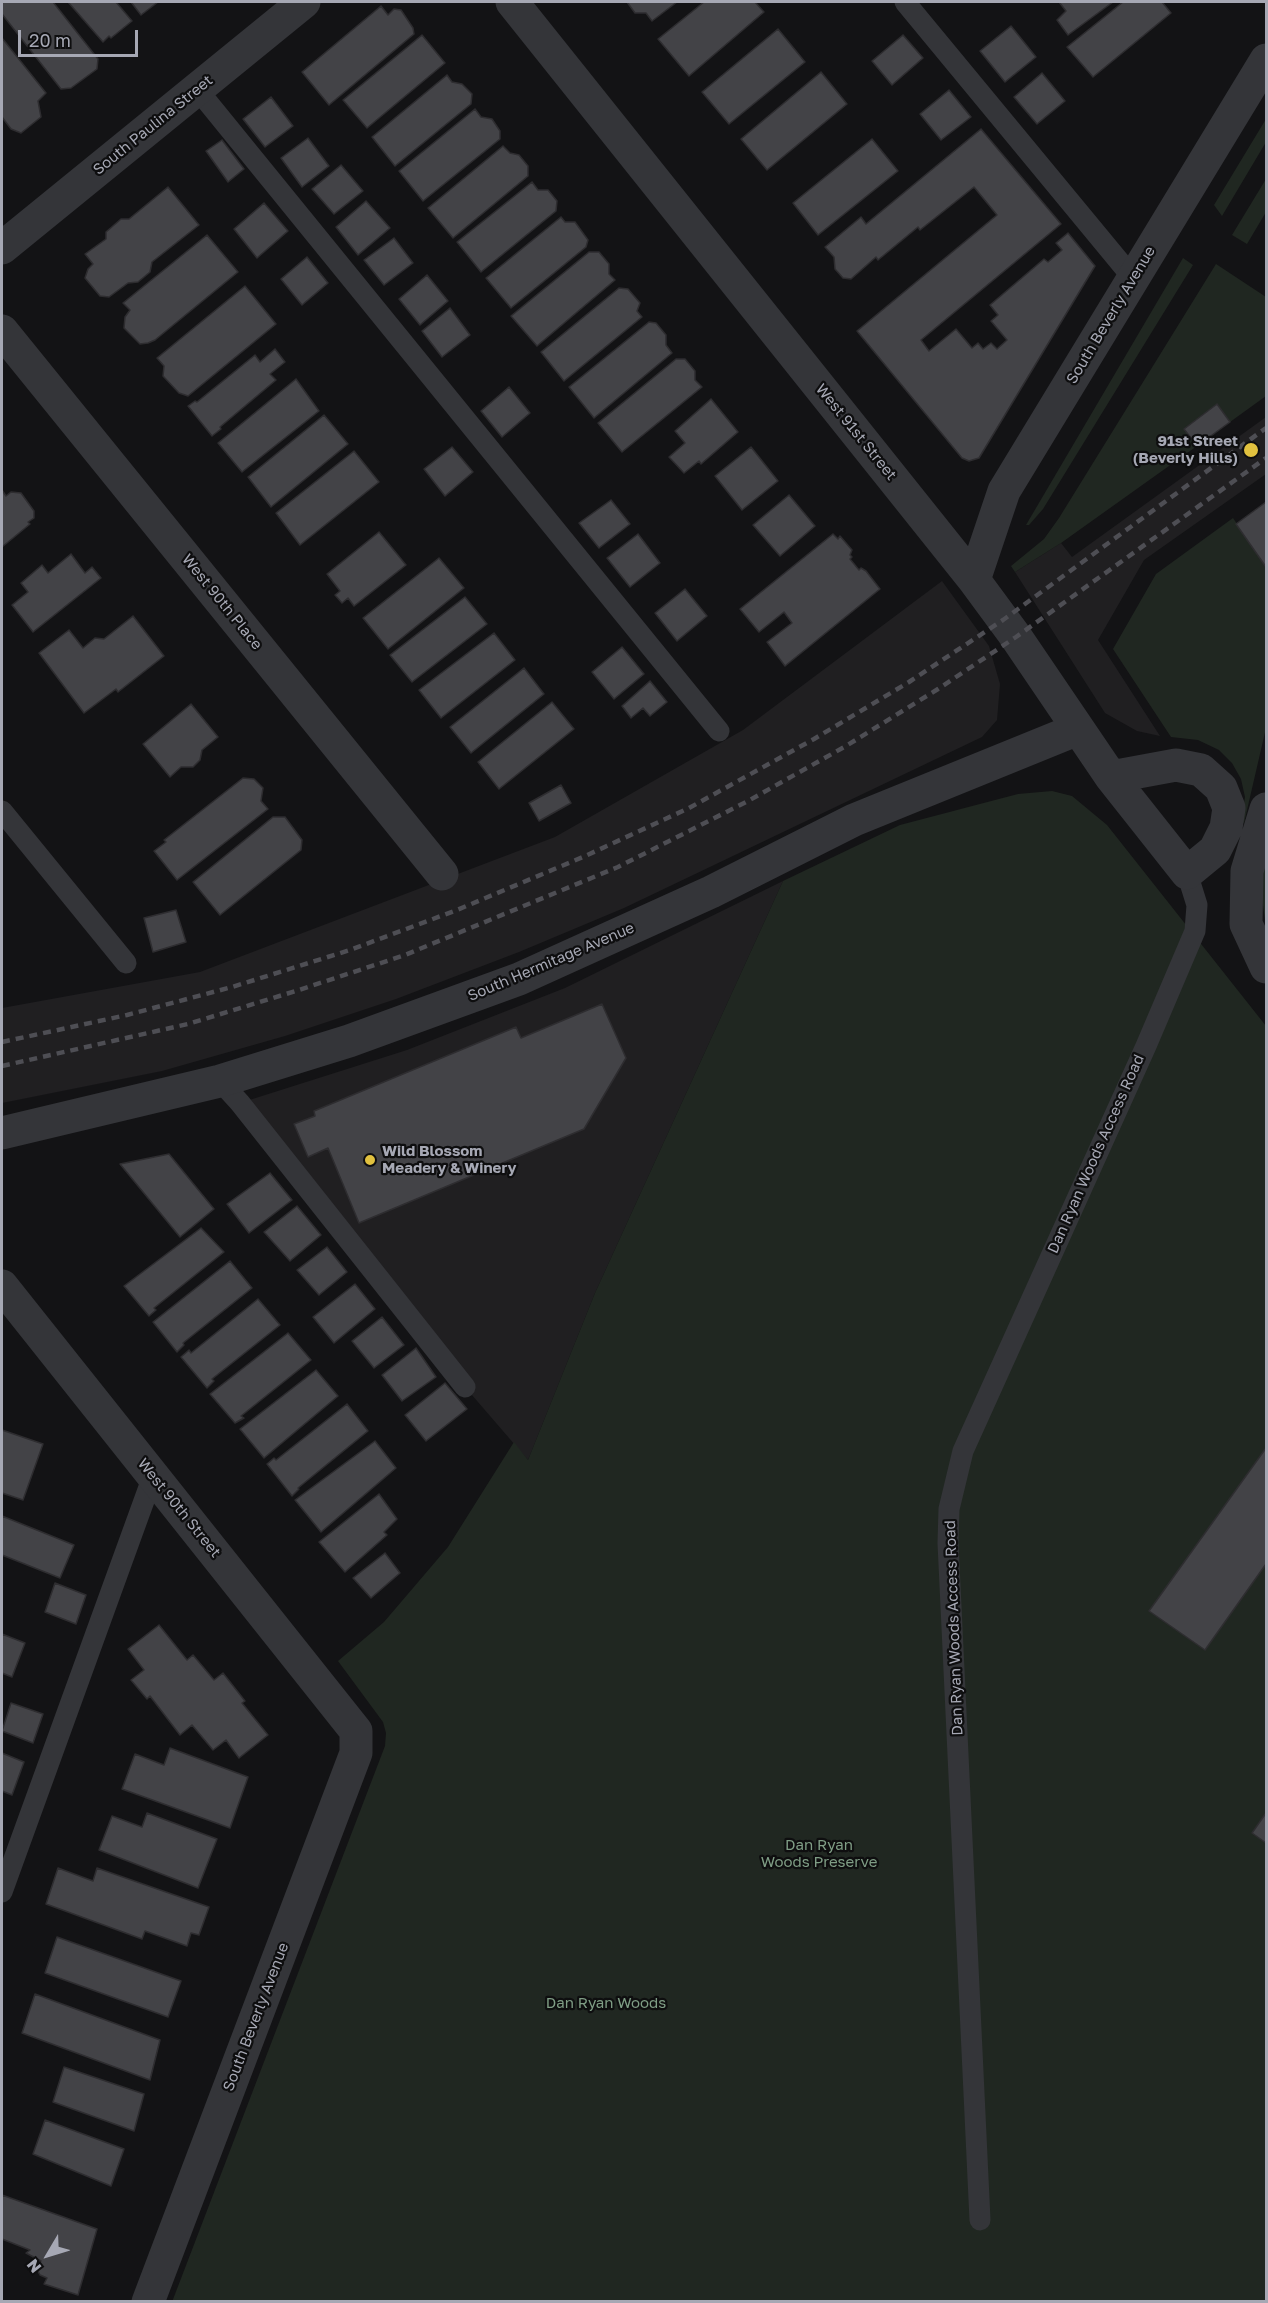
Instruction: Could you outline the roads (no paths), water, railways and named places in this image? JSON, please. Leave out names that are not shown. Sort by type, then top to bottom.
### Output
[{"type":"street","name":"South Paulina Street","points":[[2,248],[304,2]]},
{"type":"street","name":"West 91st Street","points":[[512,2],[974,580],[1017,637],[1111,777],[1187,873]]},
{"type":"street","name":"South Beverly Avenue","points":[[974,580],[1004,491],[1266,60]]},
{"type":"street","name":"West 90th Place","points":[[2,331],[442,874]]},
{"type":"street","name":"South Hermitage Avenue","points":[[2,1133],[220,1081],[349,1041],[519,979],[711,892],[854,820],[1078,729]]},
{"type":"street","points":[[1111,777],[1176,765],[1201,770],[1221,788],[1229,808],[1226,828],[1215,850],[1187,873]]},
{"type":"street","points":[[1266,809],[1247,871],[1246,924],[1266,967]]},
{"type":"street","name":"West 90th Street","points":[[2,1286],[356,1731]]},
{"type":"street","name":"South Beverly Avenue","points":[[148,2301],[356,1753],[356,1731]]},
{"type":"lane","points":[[905,2],[1133,278]]},
{"type":"lane","points":[[197,89],[720,731]]},
{"type":"lane","points":[[2,811],[126,963]]},
{"type":"lane","name":"Dan Ryan Woods Access Road","points":[[980,2220],[948,1543],[950,1509],[963,1451],[1146,1046],[1195,931],[1197,905],[1187,873]]},
{"type":"lane","points":[[220,1081],[240,1103],[465,1387]]},
{"type":"lane","points":[[2,1892],[153,1476]]},
{"type":"railway","points":[[2,1042],[127,1015],[232,987],[350,950],[457,910],[583,857],[689,808],[814,739],[909,682],[1003,620],[1266,428]]},
{"type":"railway","points":[[2,1066],[188,1024],[299,990],[405,955],[618,867],[748,801],[846,746],[938,689],[1016,637],[1266,458]]},
{"type":"place","name":"91st Street (Beverly Hills)","points":[[1251,450]]},
{"type":"place","name":"Wild Blossom Meadery & Winery","points":[[370,1160]]},
{"type":"park label","name":"Dan Ryan Woods Preserve","points":[[819,1854]]},
{"type":"park label","name":"Dan Ryan Woods","points":[[606,2003]]}]
